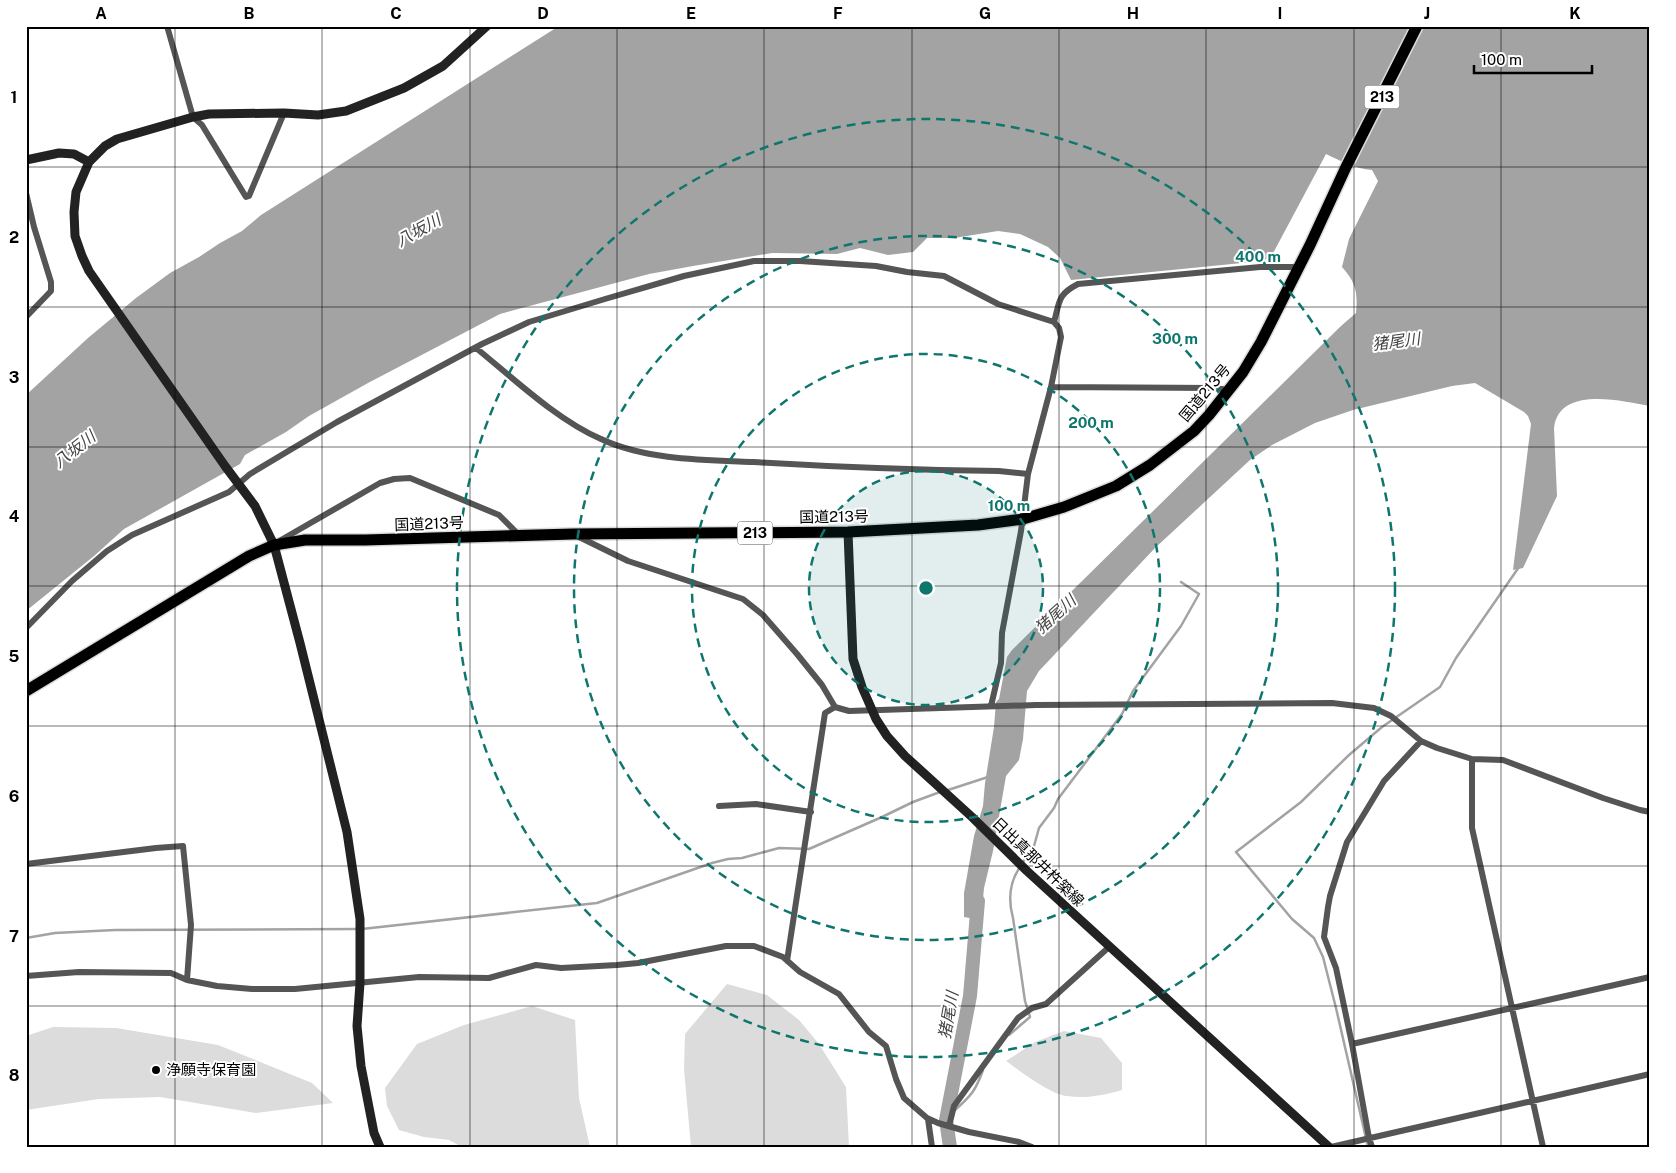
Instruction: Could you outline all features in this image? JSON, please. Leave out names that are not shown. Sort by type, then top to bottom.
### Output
[{"type":"highway","name":"国道213号","points":[[26,691],[250,556],[274,545],[305,540],[573,534],[848,532],[978,525],[1023,519],[1064,507],[1116,486],[1150,466],[1194,431],[1243,372],[1261,342],[1310,245],[1346,167],[1417,26]]},
{"type":"street","points":[[167,26],[192,117],[202,126],[246,197],[249,196],[284,113]]},
{"type":"street","points":[[380,1147],[374,1133],[361,1066],[357,1026],[360,983],[360,919],[348,832],[274,545],[255,506],[89,271],[75,236],[74,212],[76,192],[89,162],[105,146],[117,139],[192,117],[209,114],[318,114],[346,111],[404,88],[443,66],[487,26]]},
{"type":"street","points":[[26,160],[59,153],[74,154],[89,162]]},
{"type":"street","points":[[26,193],[51,282],[51,292],[26,318]]},
{"type":"street","points":[[26,628],[72,581],[107,551],[132,534],[229,492],[250,474],[337,422],[529,322],[684,276],[754,261],[800,261],[876,266],[944,276],[998,304],[1054,322],[1059,328],[1061,337],[1051,387],[1028,474],[1023,519],[1002,633],[1001,663],[991,706]]},
{"type":"street","points":[[1054,322],[1061,296],[1066,290],[1078,284],[1260,267],[1298,268]]},
{"type":"street","points":[[476,348],[554,411],[589,434],[625,449],[683,458],[821,466],[1028,474]]},
{"type":"street","points":[[1051,387],[1215,388],[1228,390]]},
{"type":"street","points":[[274,545],[380,483],[394,479],[410,478],[499,515],[520,536]]},
{"type":"street","name":"日出真那井杵築線","points":[[848,532],[853,659],[862,687],[887,736],[905,756],[972,817],[1027,871],[1330,1147]]},
{"type":"street","points":[[573,534],[628,561],[743,599],[763,615],[797,654],[822,685],[835,707],[849,711],[1121,704],[1332,703],[1374,708],[1391,716],[1421,741],[1437,748],[1472,759],[1503,760],[1603,798],[1650,812]]},
{"type":"street","points":[[787,961],[825,713],[835,707]]},
{"type":"street","points":[[1372,1147],[1336,968],[1324,937],[1330,896],[1344,849],[1361,817],[1393,769],[1421,741]]},
{"type":"street","points":[[1472,759],[1472,828],[1543,1147]]},
{"type":"street","points":[[719,806],[756,804],[811,812]]},
{"type":"street","points":[[26,864],[183,846],[191,925],[187,980]]},
{"type":"street","points":[[26,976],[79,972],[171,973],[187,980],[217,986],[295,989],[419,977],[489,978],[536,965],[561,968],[617,965],[714,948],[740,946],[763,949],[783,958],[800,972],[839,994],[869,1032],[886,1046],[904,1098],[928,1119],[969,1132],[1019,1142],[1032,1147]]},
{"type":"street","points":[[949,1126],[954,1106],[1018,1018],[1032,1008],[1046,1004],[1109,946]]},
{"type":"street","points":[[1352,1044],[1650,977]]},
{"type":"street","points":[[1330,1147],[1650,1074]]},
{"type":"street","points":[[928,1119],[932,1147]]},
{"type":"shaded area","points":[[727,984],[767,995],[799,1020],[819,1044],[846,1087],[849,1147],[691,1147],[684,1069],[685,1034]]},
{"type":"shaded area","points":[[532,1006],[575,1020],[579,1098],[590,1147],[462,1147],[449,1140],[424,1137],[399,1130],[387,1106],[385,1088],[417,1044],[464,1025]]},
{"type":"shaded area","points":[[53,1027],[116,1028],[218,1045],[312,1083],[333,1103],[256,1113],[160,1097],[99,1099],[26,1110],[26,1036]]},
{"type":"shaded area","points":[[1064,1031],[1101,1038],[1122,1063],[1122,1090],[1088,1097],[1060,1095],[1036,1082],[1006,1061],[1035,1042]]},
{"type":"water","name":"八坂川","points":[[559,26],[1650,26],[1650,406],[1609,399],[1593,399],[1579,401],[1567,406],[1558,415],[1554,428],[1557,496],[1523,568],[1513,570],[1531,424],[1524,412],[1475,383],[1452,386],[1353,410],[1315,423],[1272,445],[1250,460],[1155,548],[1039,671],[1027,691],[1023,739],[1019,760],[1006,776],[993,851],[984,888],[981,920],[964,917],[964,893],[974,836],[983,806],[996,702],[999,699],[1007,657],[1356,313],[1357,300],[1355,288],[1342,267],[1349,239],[1378,181],[1372,170],[1354,166],[1326,154],[1271,257],[1262,261],[1071,280],[1060,258],[1048,247],[1020,234],[998,231],[954,238],[927,238],[913,252],[888,255],[860,248],[837,254],[772,253],[693,266],[649,274],[500,314],[309,416],[286,432],[245,455],[240,464],[124,529],[26,611],[26,395],[88,338],[136,298],[170,273],[242,231],[261,215]]},
{"type":"waterway","points":[[1368,1147],[1323,957],[1314,938],[1292,919],[1236,852],[1301,802],[1349,755],[1382,727],[1440,687],[1456,658],[1519,567]]},
{"type":"waterway","points":[[1023,862],[1034,846],[1039,828],[1054,808],[1058,799],[1122,714],[1133,691],[1181,626],[1199,594],[1181,582]]},
{"type":"waterway","points":[[945,791],[988,777]]},
{"type":"waterway","points":[[362,929],[597,903],[712,863],[742,858],[779,848],[809,849],[913,802],[940,792]]},
{"type":"waterway","points":[[1009,1035],[1030,1017],[1025,1001],[1010,905],[1012,885],[1020,867]]},
{"type":"waterway","name":"猪尾川","points":[[950,1147],[946,1120],[970,996],[978,901]]},
{"type":"waterway","points":[[26,938],[55,933],[115,930],[357,929]]},
{"type":"waterway","points":[[955,1110],[972,1092],[983,1070]]},
{"type":"place","name":"浄願寺保育園","points":[[156,1070]]}]
